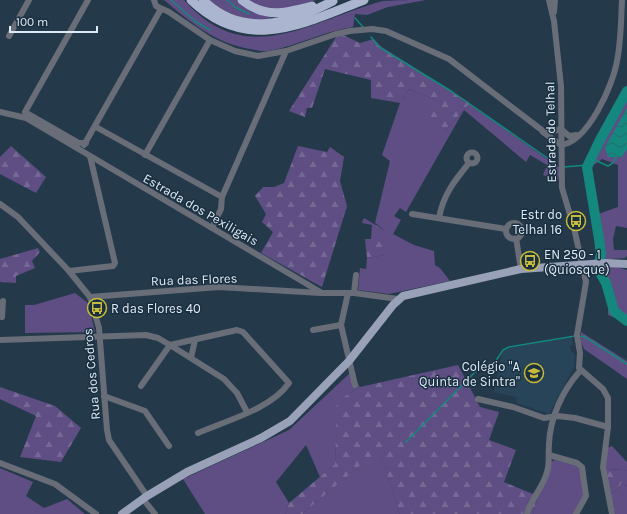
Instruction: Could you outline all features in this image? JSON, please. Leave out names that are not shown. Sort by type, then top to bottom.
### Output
[{"type":"highway","points":[[190,0],[232,19],[253,24],[266,24],[300,16],[335,0]]},
{"type":"highway","points":[[242,0],[255,9],[275,14],[294,12],[335,0]]},
{"type":"highway","points":[[199,3],[209,15],[227,25],[250,31],[263,32],[298,25],[364,0]]},
{"type":"main road","points":[[122,514],[145,497],[187,472],[261,438],[290,421],[349,361],[398,299],[415,293],[522,270],[606,262],[627,264]]},
{"type":"street","points":[[9,36],[29,0]]},
{"type":"street","points":[[86,143],[79,143],[24,112],[88,0]]},
{"type":"street","points":[[154,0],[156,6],[169,12],[210,40],[235,51],[258,56],[286,51],[336,34],[350,31],[372,29],[386,31],[449,59],[561,145],[580,134],[589,126],[616,68],[622,0]]},
{"type":"street","points":[[548,0],[554,21]]},
{"type":"street","points":[[554,21],[555,0]]},
{"type":"street","points":[[81,151],[96,127],[161,9]]},
{"type":"street","name":"Estrada do Telhal","points":[[554,21],[562,94],[562,188],[586,264],[585,285],[576,335],[580,353],[580,371]]},
{"type":"street","points":[[144,154],[210,40]]},
{"type":"street","points":[[212,228],[222,209],[222,197],[286,51]]},
{"type":"street","name":"Estrada dos Pexiligais","points":[[0,112],[26,118],[322,293],[351,293],[398,299]]},
{"type":"street","points":[[96,127],[222,197]]},
{"type":"street","points":[[543,131],[550,132],[561,129],[569,136],[580,134]]},
{"type":"street","points":[[69,271],[113,266],[115,263],[90,156]]},
{"type":"street","points":[[439,218],[441,207],[448,189],[469,163]]},
{"type":"street","name":"Rua dos Cedros","points":[[0,204],[18,217],[69,271],[90,297],[99,328],[109,440],[155,514]]},
{"type":"street","points":[[412,214],[506,229]]},
{"type":"street","points":[[506,229],[511,223],[518,224],[522,231],[520,236],[516,238]]},
{"type":"street","points":[[506,229],[508,236],[516,238]]},
{"type":"street","points":[[516,238],[522,270]]},
{"type":"street","points":[[355,385],[342,325],[356,274]]},
{"type":"street","name":"Rua das Flores","points":[[90,297],[219,287],[276,290],[299,293],[322,293]]},
{"type":"street","points":[[2,301],[2,316]]},
{"type":"street","points":[[313,330],[342,325]]},
{"type":"street","points":[[141,386],[170,345],[236,330],[243,332],[289,383],[276,398],[198,433]]},
{"type":"street","points":[[0,340],[100,338],[146,335],[158,338],[224,380],[237,393],[247,412]]},
{"type":"street","points":[[191,358],[195,340]]},
{"type":"street","points":[[527,514],[532,500],[546,477],[549,444],[554,417],[564,393],[580,371],[606,393],[609,406],[603,467],[612,514]]},
{"type":"street","points":[[104,396],[146,411],[169,446]]},
{"type":"street","points":[[478,399],[514,407],[544,418],[575,418],[608,427]]},
{"type":"street","points":[[549,455],[577,463],[582,467],[586,496],[576,514]]},
{"type":"street","points":[[0,463],[55,484],[96,514]]},
{"type":"shaded area","name":"Colégio \"A Quinta de Sintra\"","points":[[572,337],[573,344],[570,347],[571,351],[575,355],[574,367],[549,414],[517,403],[516,397],[494,392],[502,352],[509,348]]},
{"type":"green space","points":[[164,0],[184,0],[208,21],[232,33],[256,37],[281,34],[306,28],[383,1],[426,0],[388,7],[367,15],[355,14],[353,27],[342,29],[279,49],[264,51],[237,46],[214,37],[193,24]]},
{"type":"green space","points":[[207,0],[237,0],[255,13],[272,18],[254,19],[229,14]]},
{"type":"green space","points":[[250,0],[316,0],[282,9],[274,9],[257,5]]},
{"type":"green space","points":[[343,35],[360,43],[374,39],[380,46],[470,103],[446,130],[430,120],[436,100],[409,89],[400,103],[371,98],[371,80],[325,69],[312,108],[307,108],[305,117],[289,111],[336,37]]},
{"type":"green space","points":[[627,85],[627,228],[616,226],[613,239],[614,250],[627,250],[627,256],[625,258],[596,260],[598,253],[597,241],[585,170],[589,156]],"holes":[[[602,159],[618,165],[618,207],[598,214],[591,167]]]},
{"type":"green space","points":[[409,89],[437,100],[446,130],[469,104],[560,168],[558,181],[543,175],[547,165],[530,155],[526,162],[464,110],[406,212],[400,208],[394,216],[401,220],[393,234],[414,245],[434,251],[435,265],[440,268],[450,281],[389,294],[358,290],[360,268],[366,269],[367,258],[385,255],[384,230],[375,223],[390,161],[382,155],[400,103]]},
{"type":"green space","points":[[11,146],[46,177],[36,193],[0,174],[0,157]]},
{"type":"green space","points":[[298,146],[327,152],[330,147],[344,157],[340,181],[347,206],[322,287],[261,253],[273,232],[262,222],[266,214],[255,196],[263,187],[274,187],[284,183]]},
{"type":"green space","points":[[364,218],[384,230],[391,246],[386,255],[367,258],[365,239],[371,239],[372,225],[362,223]]},
{"type":"green space","points":[[38,248],[40,252],[32,261],[35,268],[16,276],[16,283],[0,282],[0,259]]},
{"type":"green space","points":[[613,266],[627,270],[627,323],[608,315],[608,304],[605,289],[593,267]]},
{"type":"green space","points":[[75,293],[88,303],[95,332],[25,333],[25,305],[34,305]]},
{"type":"green space","points":[[581,332],[627,361],[627,379],[584,349],[581,342]]},
{"type":"green space","points":[[458,365],[480,407],[499,412],[489,440],[516,450],[504,482],[538,496],[533,514],[400,514],[379,450],[303,513],[304,514],[285,514],[289,503],[335,464],[337,401],[360,387]]},
{"type":"green space","points":[[351,372],[360,387],[338,401],[335,464],[320,477],[306,445],[276,482],[289,503],[285,514],[205,514],[183,479],[289,430]]},
{"type":"green space","points":[[0,387],[55,406],[81,428],[61,462],[20,457],[36,416],[0,399]]},
{"type":"green space","points":[[612,446],[627,462],[627,471],[623,469],[605,470],[607,448]]},
{"type":"green space","points":[[379,449],[400,514],[303,513]]},
{"type":"green space","points":[[555,460],[580,468],[584,495],[574,514],[533,514],[551,462]]},
{"type":"green space","points":[[0,468],[33,482],[26,496],[44,508],[67,499],[85,514],[0,514]]},
{"type":"green space","points":[[624,469],[627,471],[627,486],[622,483],[614,492],[610,493],[605,470]]},
{"type":"green space","points":[[622,483],[627,486],[627,514],[615,514],[610,493],[614,492]]},
{"type":"water","points":[[627,108],[627,149],[622,157],[608,157],[605,147]]},
{"type":"waterway","points":[[171,0],[196,22],[210,30]]},
{"type":"waterway","points":[[227,0],[235,7],[249,14]]},
{"type":"waterway","points":[[355,18],[363,27]]},
{"type":"waterway","points":[[371,37],[379,47],[451,91],[556,164]]},
{"type":"waterway","points":[[627,91],[587,167],[601,254],[598,269],[606,283],[614,311],[627,321]]},
{"type":"waterway","points":[[590,158],[608,166],[613,163],[617,156]]},
{"type":"waterway","points":[[564,167],[587,165]]},
{"type":"waterway","points":[[406,442],[477,370],[495,362],[503,350],[509,347],[575,336]]},
{"type":"waterway","points":[[579,336],[585,337],[627,364]]},
{"type":"place","name":"Estr do Telhal 16","points":[[576,221]]},
{"type":"place","name":"EN 250 - 1 (Quiosque)","points":[[530,261]]},
{"type":"place","name":"R das Flores 40","points":[[97,308]]},
{"type":"place","name":"Colégio \"A Quinta de Sintra\"","points":[[534,373]]}]
